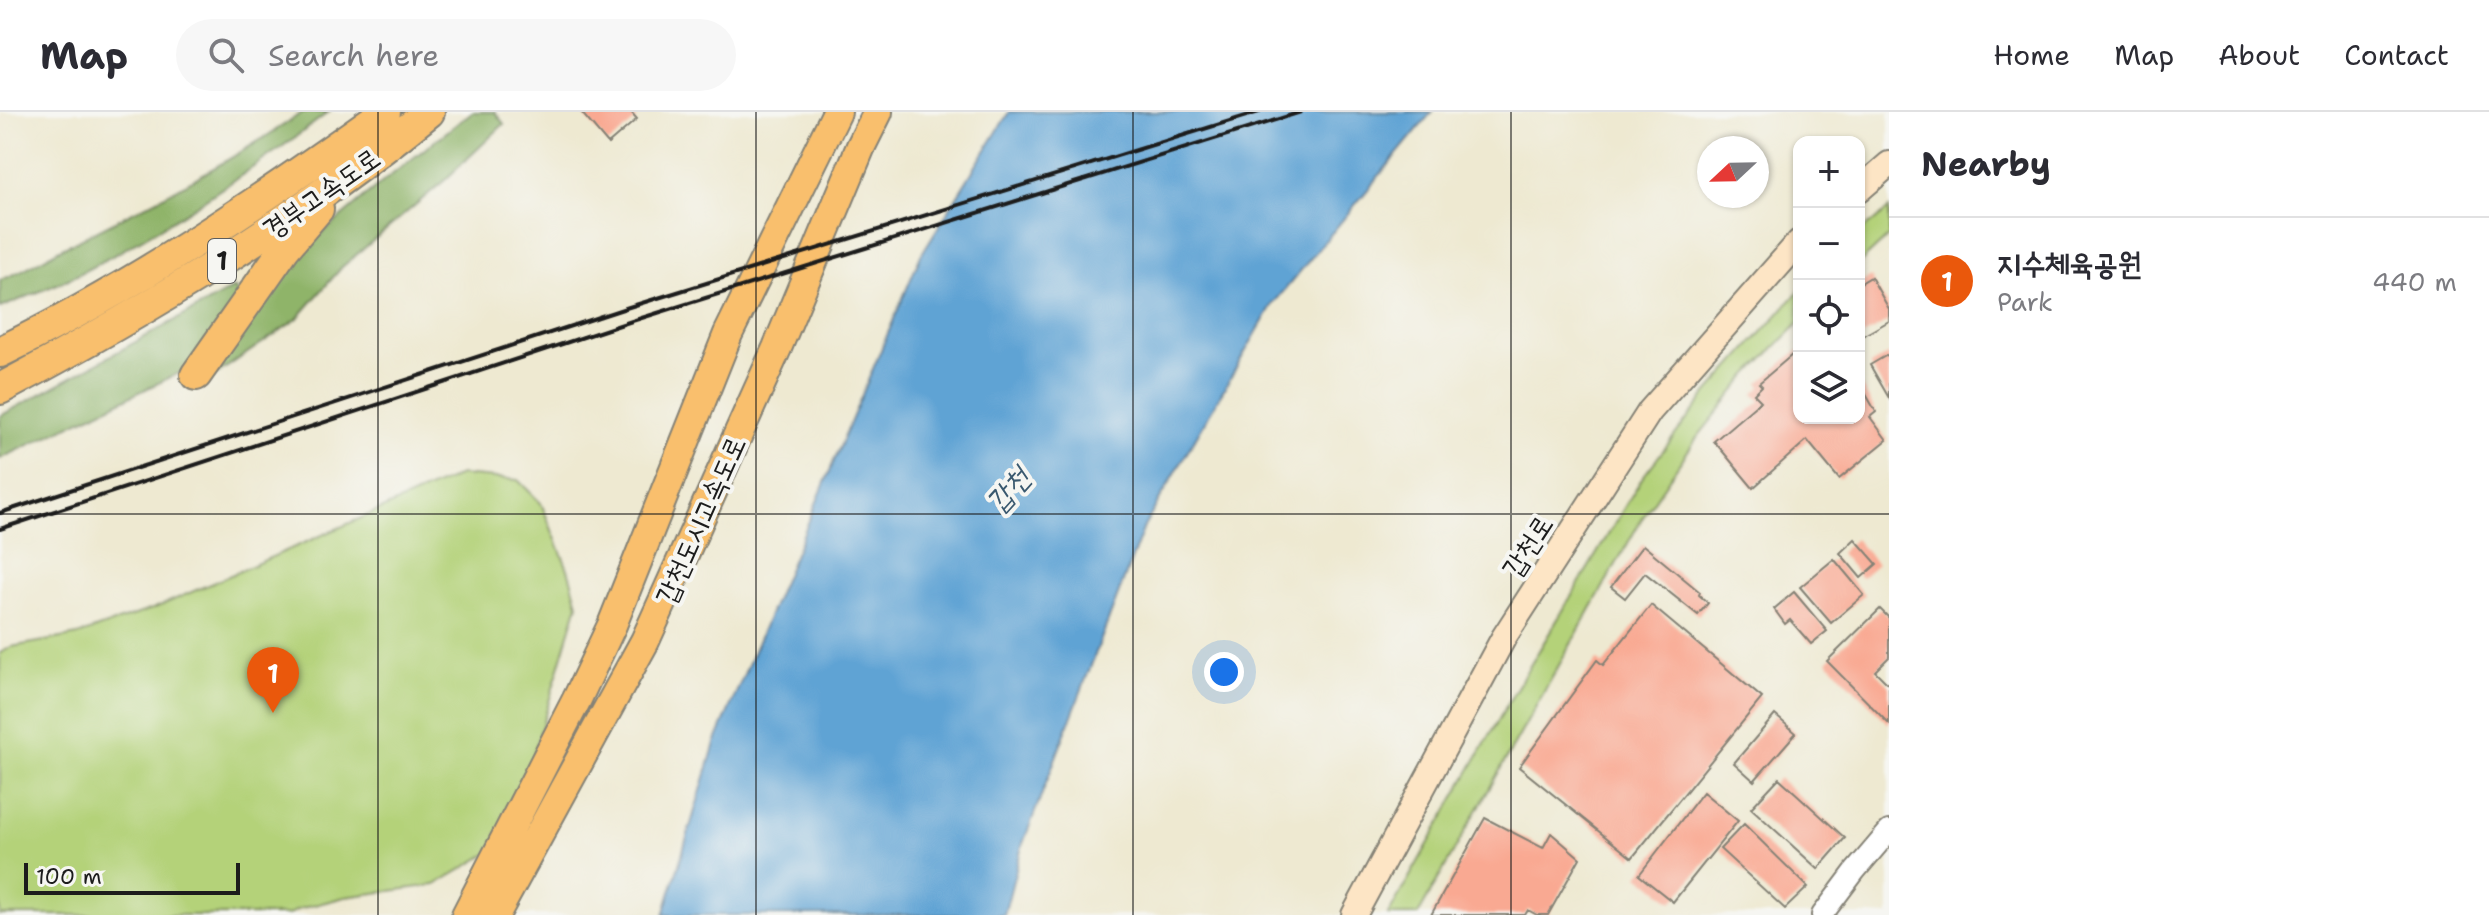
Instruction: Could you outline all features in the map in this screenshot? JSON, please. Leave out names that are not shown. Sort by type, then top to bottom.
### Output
[{"type":"highway","name":"경부고속도로","points":[[0,352],[151,269],[295,176],[385,112]]},
{"type":"highway","name":"경부고속도로","points":[[0,389],[121,323],[215,266],[340,183],[429,112]]},
{"type":"highway","name":"갑천도시고속도로","points":[[466,915],[612,625],[728,334],[837,112]]},
{"type":"highway","name":"갑천도시고속도로","points":[[495,915],[645,641],[777,348],[878,112]]},
{"type":"highway","points":[[196,375],[285,248],[340,183]]},
{"type":"main road","points":[[1865,185],[1889,164]]},
{"type":"main road","name":"갑천로","points":[[1354,915],[1504,637],[1650,411],[1793,249]]},
{"type":"street","points":[[1822,915],[1889,831]]},
{"type":"green space","points":[[303,112],[329,112],[237,178],[139,241],[73,277],[0,308],[0,280],[184,185]]},
{"type":"green space","points":[[472,112],[495,112],[504,124],[445,180],[342,267],[297,319],[214,376],[208,369],[289,261]]},
{"type":"green space","points":[[1889,209],[1889,236],[1865,258],[1865,228]]},
{"type":"green space","points":[[234,288],[240,295],[192,367],[0,459],[0,416]]},
{"type":"green space","points":[[1793,298],[1793,329],[1747,376],[1696,439],[1641,520],[1418,915],[1388,915],[1516,689],[1642,478],[1706,395]]},
{"type":"green space","points":[[460,475],[518,480],[541,503],[568,569],[578,604],[528,772],[489,853],[435,885],[345,897],[299,909],[288,915],[0,915],[0,653],[11,647],[78,635],[155,608]]},
{"type":"water","name":"갑천","points":[[1009,112],[1432,112],[1273,304],[1144,527],[1022,846],[1004,915],[664,915],[715,743],[921,255]]},
{"type":"building","points":[[581,112],[631,112],[637,119],[608,144]]},
{"type":"building","points":[[1871,277],[1889,309],[1889,321],[1865,335],[1865,280]]},
{"type":"building","points":[[1793,354],[1793,424],[1865,424],[1865,393],[1876,412],[1870,417],[1887,440],[1839,479],[1807,440],[1753,488],[1714,441],[1761,401],[1754,394],[1762,386],[1759,383]]},
{"type":"building","points":[[1889,354],[1889,398],[1870,365]]},
{"type":"building","points":[[1855,539],[1877,564],[1861,578],[1840,553]]},
{"type":"building","points":[[1643,545],[1700,592],[1699,595],[1708,603],[1698,615],[1645,573],[1625,598],[1611,587]]},
{"type":"building","points":[[1834,559],[1864,595],[1831,623],[1800,587]]},
{"type":"building","points":[[1794,592],[1827,631],[1811,644],[1790,620],[1785,624],[1774,609]]},
{"type":"building","points":[[1651,605],[1762,698],[1632,858],[1519,767],[1597,660],[1603,665]]},
{"type":"building","points":[[1880,609],[1889,618],[1889,657],[1875,671],[1889,685],[1889,724],[1827,661]]},
{"type":"building","points":[[1775,715],[1796,733],[1754,781],[1734,763]]},
{"type":"building","points":[[1779,778],[1845,838],[1818,869],[1751,808]]},
{"type":"building","points":[[1703,792],[1738,821],[1673,902],[1639,875]]},
{"type":"building","points":[[1485,818],[1543,848],[1551,833],[1580,858],[1548,915],[1537,915],[1528,910],[1525,915],[1431,915]]},
{"type":"building","points":[[1744,824],[1808,887],[1785,909],[1720,849]]},
{"type":"railway","points":[[0,513],[629,307],[1259,112]]},
{"type":"railway","points":[[0,529],[632,321],[1301,112]]},
{"type":"place","name":"지수체육공원","points":[[273,713]]}]
